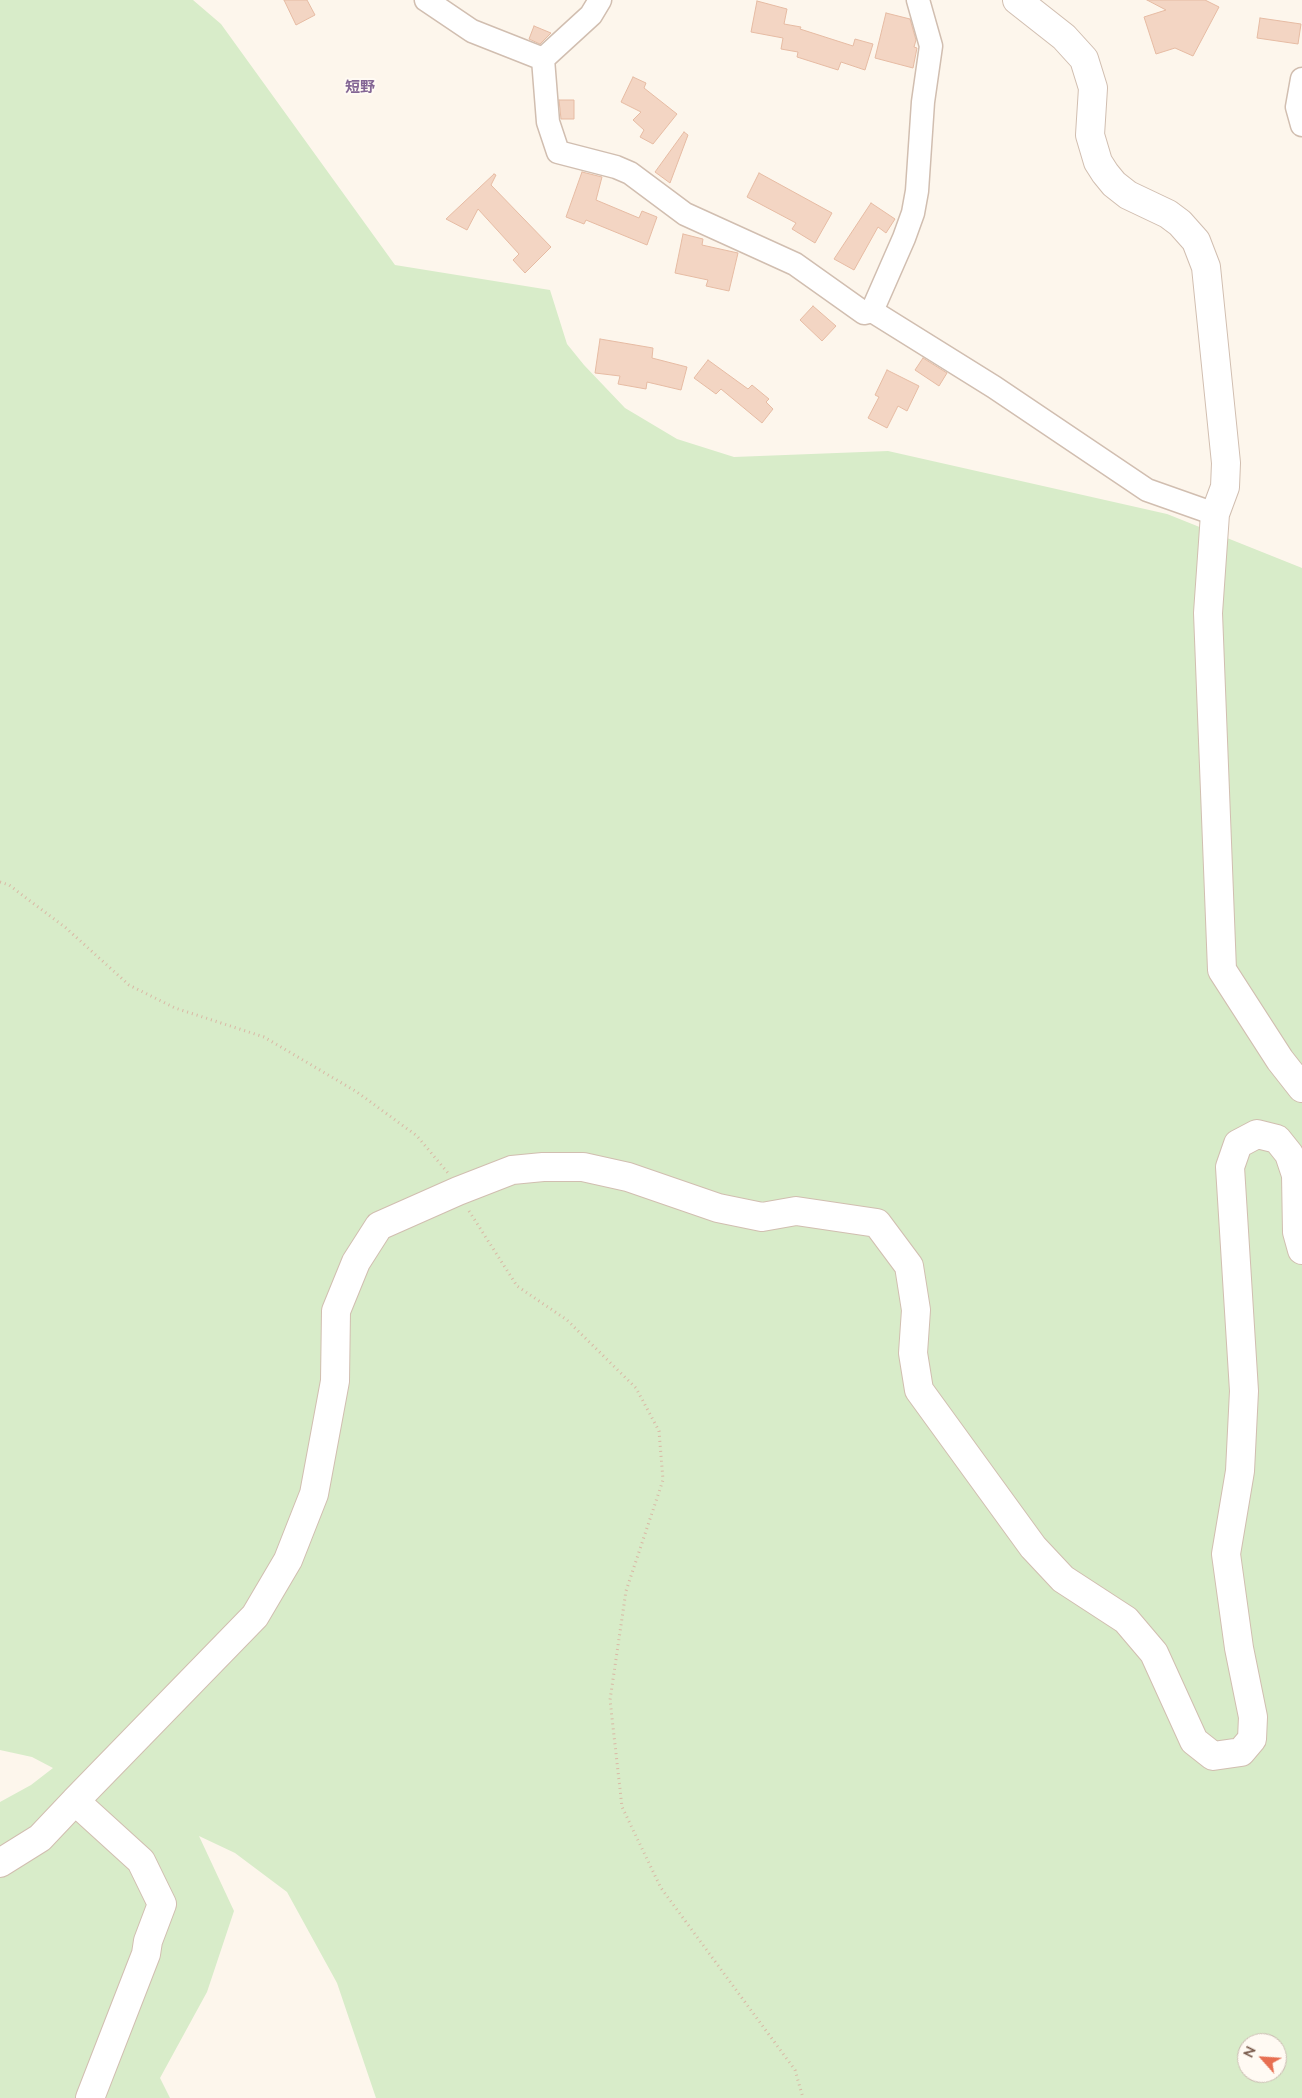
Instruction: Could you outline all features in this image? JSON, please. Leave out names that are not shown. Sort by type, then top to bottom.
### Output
[{"type":"street","points":[[426,0],[472,31],[543,59]]},
{"type":"street","points":[[543,59],[591,15],[600,0]]},
{"type":"street","points":[[872,312],[904,238],[913,213],[917,191],[923,102],[932,46],[918,0]]},
{"type":"street","points":[[1017,0],[1064,37],[1084,59],[1093,88],[1090,135],[1098,162],[1105,173],[1114,184],[1128,195],[1168,214],[1180,223],[1192,236],[1203,254],[1206,267],[1226,463],[1225,487],[1215,514],[1208,613],[1222,970],[1280,1060],[1302,1088]]},
{"type":"street","points":[[543,59],[548,122],[558,152],[630,173],[685,214],[796,264],[864,313],[872,312],[994,387],[1147,490],[1215,514]]},
{"type":"street","points":[[1302,79],[1297,107],[1302,125]]},
{"type":"street","points":[[0,1863],[40,1838],[255,1616],[288,1560],[314,1494],[335,1380],[336,1311],[356,1262],[379,1226],[458,1191],[512,1170],[583,1167],[628,1176],[718,1208],[762,1217],[796,1211],[877,1223],[909,1266],[916,1310],[913,1353],[919,1390],[1033,1548],[1063,1579],[1126,1620],[1154,1653],[1194,1741],[1213,1756],[1241,1752],[1252,1739],[1253,1717],[1239,1648],[1226,1554],[1240,1471],[1244,1391],[1230,1167],[1238,1144],[1258,1134],[1277,1139],[1289,1154],[1296,1175],[1297,1232],[1302,1250]]},
{"type":"street","points":[[75,1801],[140,1861],[162,1904],[142,1963],[90,2098]]},
{"type":"path","points":[[0,882],[9,885],[66,928],[129,986],[175,1008],[264,1037],[357,1092],[417,1136],[444,1167],[479,1231],[517,1286],[567,1320],[636,1388],[659,1432],[662,1480],[626,1591],[610,1700],[622,1807],[661,1888],[795,2070],[803,2098]]},
{"type":"green space","points":[[0,0],[193,0],[221,24],[395,265],[550,290],[567,344],[584,365],[625,408],[677,439],[734,457],[888,451],[1167,514],[1302,568],[1302,2098],[376,2098],[337,1983],[287,1892],[235,1853],[199,1836],[234,1911],[207,1992],[160,2078],[170,2098],[0,2098],[0,1802],[31,1785],[53,1768],[32,1757],[0,1750]]},
{"type":"building","points":[[284,0],[307,0],[315,15],[296,25]]},
{"type":"building","points":[[1147,0],[1205,0],[1219,7],[1193,56],[1175,48],[1156,54],[1144,17],[1166,10]]},
{"type":"building","points":[[757,1],[787,9],[784,24],[801,27],[800,29],[853,46],[855,39],[873,44],[865,70],[841,62],[838,70],[797,57],[798,52],[781,49],[783,38],[751,32]]},
{"type":"building","points":[[886,13],[910,19],[916,40],[914,47],[917,48],[913,68],[875,58]]},
{"type":"building","points":[[1260,18],[1301,24],[1298,44],[1257,38]]},
{"type":"building","points":[[534,26],[551,33],[540,44],[529,39]]},
{"type":"building","points":[[633,77],[646,83],[644,88],[677,114],[653,144],[640,137],[644,130],[633,120],[641,112],[621,102]]},
{"type":"building","points":[[559,100],[574,100],[574,119],[561,119]]},
{"type":"building","points":[[684,132],[688,135],[670,183],[655,172]]},
{"type":"building","points":[[582,172],[602,177],[596,200],[639,218],[642,211],[657,217],[647,245],[586,220],[584,224],[566,217]]},
{"type":"building","points":[[759,173],[832,213],[815,243],[792,229],[796,223],[747,197]]},
{"type":"building","points":[[494,174],[496,175],[491,185],[551,247],[525,273],[513,260],[519,254],[478,209],[467,230],[446,219]]},
{"type":"building","points":[[871,203],[895,219],[886,233],[878,227],[854,270],[834,259]]},
{"type":"building","points":[[683,234],[703,239],[702,245],[738,253],[729,291],[706,286],[708,280],[675,273]]},
{"type":"building","points":[[813,306],[836,326],[822,341],[800,320]]},
{"type":"building","points":[[600,339],[653,348],[652,358],[687,367],[681,390],[647,382],[646,389],[618,384],[620,376],[595,373]]},
{"type":"building","points":[[923,358],[947,373],[939,386],[915,370]]},
{"type":"building","points":[[708,360],[748,389],[752,385],[769,399],[766,402],[773,409],[762,423],[721,389],[716,394],[694,378]]},
{"type":"building","points":[[887,370],[919,386],[907,411],[898,406],[887,428],[868,418],[879,397],[875,395]]},
{"type":"district","name":"短野","points":[[360,87]]}]
